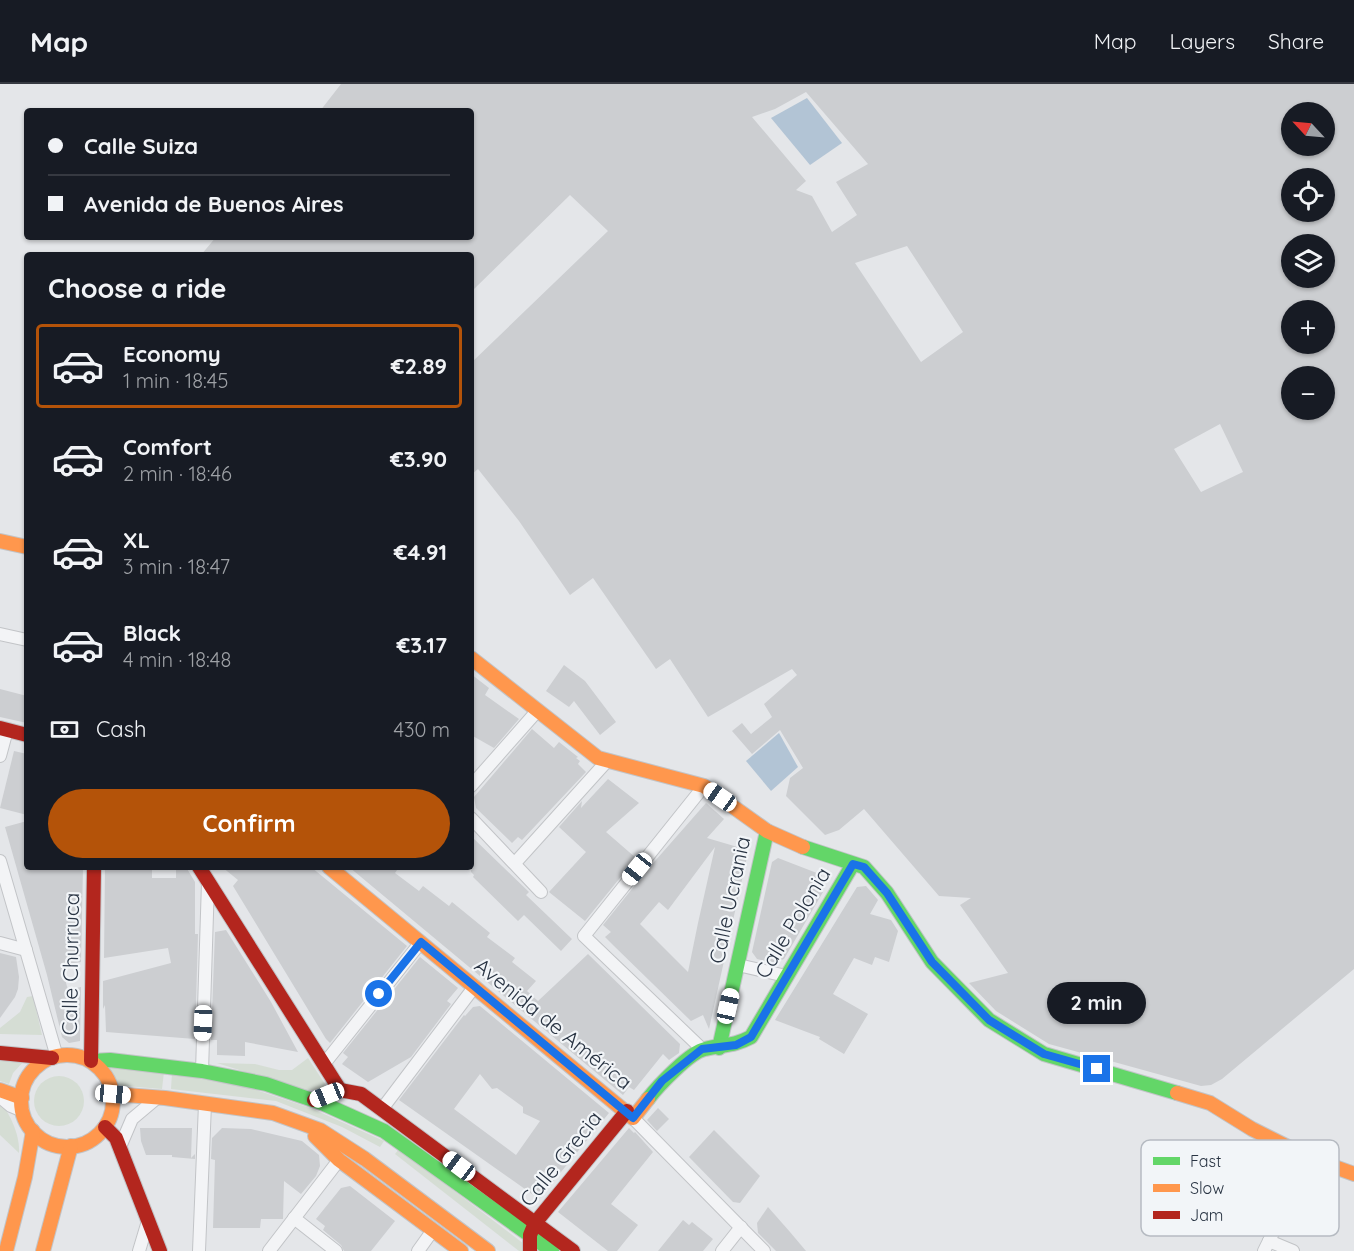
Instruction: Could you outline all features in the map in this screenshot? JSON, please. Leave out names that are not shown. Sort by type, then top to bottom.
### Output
[{"type":"street","points":[[0,541],[24,546]]},
{"type":"street","points":[[0,634],[24,639]]},
{"type":"street","points":[[474,659],[598,758],[704,786],[767,831],[804,848],[859,865],[887,893],[932,962],[989,1020],[1044,1054],[1210,1103],[1274,1140]]},
{"type":"street","points":[[474,783],[538,710]]},
{"type":"street","points":[[0,756],[3,729],[24,734]]},
{"type":"street","points":[[515,863],[608,760]]},
{"type":"street","points":[[704,786],[584,936],[702,1049],[718,1048]]},
{"type":"street","points":[[474,821],[541,892]]},
{"type":"street","name":"Calle Ucrania","points":[[718,1048],[767,831]]},
{"type":"street","points":[[0,861],[54,1057]]},
{"type":"street","name":"Calle Polonia","points":[[718,1048],[736,1045],[751,1037],[786,976],[859,865]]},
{"type":"street","name":"Calle Churruca","points":[[91,1061],[94,870]]},
{"type":"street","points":[[201,870],[340,1090]]},
{"type":"street","name":"Avenida de América","points":[[333,870],[630,1115],[764,1251]]},
{"type":"street","points":[[202,1071],[208,881]]},
{"type":"street","points":[[324,1064],[421,942]]},
{"type":"street","points":[[0,943],[26,950]]},
{"type":"street","points":[[738,965],[786,976]]},
{"type":"street","points":[[384,1131],[382,1109],[475,986]]},
{"type":"street","name":"Calle Grecia","points":[[533,1229],[630,1115],[662,1081],[702,1049]]},
{"type":"street","points":[[0,1053],[54,1057],[78,1056],[91,1061],[109,1081],[113,1094],[113,1106],[105,1127],[90,1140],[70,1146],[50,1143],[33,1131]]},
{"type":"street","points":[[6,1251],[25,1177],[33,1131],[22,1104],[23,1086],[40,1064],[54,1057]]},
{"type":"street","points":[[91,1061],[111,1060],[202,1071],[266,1084],[314,1100],[384,1131],[533,1229],[573,1251]]},
{"type":"street","points":[[0,1090],[22,1104]]},
{"type":"street","points":[[314,1100],[340,1090],[361,1094],[533,1229],[552,1251]]},
{"type":"street","points":[[113,1094],[273,1113],[320,1130],[365,1159],[488,1251]]},
{"type":"street","points":[[0,1096],[11,1106],[22,1104]]},
{"type":"street","points":[[120,1147],[132,1119],[157,1098]]},
{"type":"street","points":[[200,1251],[205,1104]]},
{"type":"street","points":[[303,1124],[339,1160],[461,1251]]},
{"type":"street","points":[[105,1127],[116,1138],[120,1147],[160,1251]]},
{"type":"street","points":[[43,1251],[70,1146]]},
{"type":"street","points":[[268,1251],[339,1160]]},
{"type":"street","points":[[1339,1169],[1354,1174]]},
{"type":"street","points":[[294,1218],[336,1251]]},
{"type":"street","points":[[139,1251],[148,1220]]},
{"type":"street","points":[[722,1251],[741,1227]]},
{"type":"street","points":[[530,1251],[533,1229]]},
{"type":"street","points":[[418,1251],[434,1230]]},
{"type":"street","points":[[1266,1246],[1293,1251]]},
{"type":"shaded area","points":[[33,996],[42,1035],[0,1034],[0,1028],[20,1012],[27,997]]},
{"type":"shaded area","points":[[308,1058],[325,1084],[324,1088],[306,1091],[217,1063],[255,1064],[279,1070],[292,1070]]},
{"type":"shaded area","points":[[0,1059],[24,1061],[13,1073],[9,1084],[0,1081]]},
{"type":"shaded area","points":[[103,1067],[164,1072],[162,1089],[113,1085],[110,1075]]},
{"type":"shaded area","points":[[172,1073],[250,1088],[313,1109],[384,1141],[380,1147],[342,1127],[276,1101],[171,1089]]},
{"type":"shaded area","points":[[54,1076],[64,1076],[77,1083],[84,1096],[84,1106],[77,1119],[64,1126],[54,1126],[45,1122],[38,1115],[34,1106],[34,1096],[38,1087],[45,1080]]},
{"type":"shaded area","points":[[0,1102],[14,1126],[19,1153],[0,1135]]},
{"type":"shaded area","points":[[399,1149],[524,1244],[524,1251],[519,1251],[395,1154]]},
{"type":"water","points":[[807,98],[842,143],[810,165],[771,118]]},
{"type":"water","points":[[779,733],[798,767],[771,791],[746,761]]},
{"type":"building","points":[[341,84],[1354,84],[1354,969],[1222,1079],[1211,1085],[1201,1086],[1049,1044],[996,1011],[969,983],[1008,973],[960,905],[971,898],[939,896],[864,809],[839,830],[825,835],[786,796],[790,778],[803,768],[780,730],[752,754],[732,731],[742,723],[751,734],[772,717],[764,704],[797,675],[792,669],[708,717],[670,659],[656,669],[593,578],[570,595],[519,521],[478,469],[474,472],[474,360],[608,231],[570,195],[474,289],[474,252],[204,252],[214,240],[474,240],[474,108],[322,108]],"holes":[[[806,92],[868,164],[836,182],[857,215],[832,232],[812,196],[796,190],[806,181],[752,117],[775,109]],[[907,246],[963,332],[921,362],[855,263]],[[1220,424],[1243,472],[1201,492],[1174,449]]]},
{"type":"building","points":[[564,665],[585,681],[616,722],[600,735],[574,701],[569,707],[546,691]]},
{"type":"building","points":[[474,676],[489,688],[485,695],[519,719],[494,748],[474,737]]},
{"type":"building","points":[[0,689],[24,695],[24,722],[0,717]]},
{"type":"building","points":[[532,729],[554,748],[559,742],[578,757],[576,758],[580,761],[578,764],[586,772],[522,840],[518,837],[512,843],[476,808],[474,797]]},
{"type":"building","points":[[14,751],[24,753],[24,814],[0,808]]},
{"type":"building","points":[[608,779],[639,803],[606,832],[636,858],[585,921],[549,892],[586,852],[559,827],[582,801],[581,808]]},
{"type":"building","points":[[706,803],[724,819],[707,838],[741,848],[740,855],[747,857],[709,1029],[703,1015],[691,1021],[605,937],[611,932],[603,925]],"holes":[[[715,847],[688,972],[640,924],[659,902],[668,910]]]},
{"type":"building","points":[[24,822],[24,870],[83,870],[81,962],[61,965],[68,990],[81,987],[80,1041],[69,1043],[62,1037],[5,827]]},
{"type":"building","points":[[474,839],[529,892],[526,895],[572,939],[561,951],[524,915],[518,921],[473,877],[471,872],[474,870]]},
{"type":"building","points":[[778,858],[822,875],[820,883],[823,884],[821,892],[823,892],[784,959],[774,963],[757,959],[752,952],[772,862]]},
{"type":"building","points":[[105,870],[152,870],[152,878],[176,878],[176,870],[188,870],[195,882],[195,934],[198,934],[195,1039],[106,1032],[103,981],[171,963],[168,948],[104,958]]},
{"type":"building","points":[[226,870],[315,870],[407,946],[330,1043],[233,886],[238,880]]},
{"type":"building","points":[[353,870],[397,870],[395,873],[419,891],[423,886],[449,906],[452,902],[490,933],[487,937],[515,958],[512,962],[536,981],[527,991],[538,1001],[588,954],[680,1044],[679,1053],[669,1060],[663,1054],[634,1090],[629,1087],[623,1095]]},
{"type":"building","points":[[866,886],[878,900],[870,914],[891,920],[898,931],[889,962],[875,957],[872,965],[854,958],[833,994],[868,1014],[844,1054],[819,1039],[820,1037],[775,1020],[857,887]]},
{"type":"building","points":[[226,930],[271,1002],[298,1052],[245,1042],[245,1056],[217,1055],[217,1040],[211,1040],[215,932]]},
{"type":"building","points":[[0,953],[16,957],[19,977],[15,997],[0,1018]]},
{"type":"building","points":[[420,957],[458,988],[447,1001],[451,1004],[411,1057],[368,1082],[342,1064],[348,1057],[343,1053]]},
{"type":"building","points":[[480,1006],[609,1113],[539,1199],[399,1100],[464,1015],[473,1007]],"holes":[[[480,1074],[492,1089],[497,1088],[523,1107],[523,1113],[540,1121],[516,1155],[454,1109]]]},
{"type":"building","points":[[658,1108],[669,1119],[657,1131],[647,1120]]},
{"type":"building","points":[[140,1128],[192,1128],[191,1158],[195,1154],[195,1159],[172,1157],[172,1155],[146,1155],[141,1141]]},
{"type":"building","points":[[222,1128],[251,1129],[302,1141],[319,1155],[320,1166],[316,1176],[301,1194],[284,1181],[283,1219],[261,1219],[260,1228],[213,1228],[215,1160],[211,1159],[212,1138]]},
{"type":"building","points":[[629,1128],[653,1152],[611,1204],[638,1225],[617,1251],[608,1251],[558,1212]]},
{"type":"building","points":[[714,1130],[760,1176],[740,1203],[733,1202],[689,1157]]},
{"type":"building","points":[[350,1186],[395,1221],[371,1251],[344,1251],[341,1245],[323,1230],[325,1226],[316,1219],[341,1188]]},
{"type":"building","points":[[768,1207],[806,1251],[776,1251],[758,1233],[757,1223]]},
{"type":"building","points":[[683,1220],[689,1225],[692,1222],[713,1239],[703,1251],[658,1251]]},
{"type":"traffic: fast","points":[[719,1048],[767,831]]},
{"type":"traffic: fast","points":[[803,847],[864,867],[887,893],[932,962],[989,1020],[1044,1054],[1177,1093]]},
{"type":"traffic: fast","points":[[648,1099],[675,1070],[699,1051],[751,1037],[853,864]]},
{"type":"traffic: fast","points":[[91,1061],[110,1060],[202,1071],[266,1084],[324,1104],[384,1131],[552,1251]]},
{"type":"traffic: slow","points":[[0,541],[24,546]]},
{"type":"traffic: slow","points":[[474,660],[598,758],[704,786],[767,831],[803,847]]},
{"type":"traffic: slow","points":[[333,870],[633,1118],[648,1099]]},
{"type":"traffic: slow","points":[[67,1055],[84,1059],[99,1069],[109,1084],[113,1101],[109,1118],[99,1133],[84,1143],[67,1147],[50,1143],[35,1133],[25,1118],[21,1101],[25,1084],[35,1069],[50,1059],[67,1055]]},
{"type":"traffic: slow","points":[[0,1090],[22,1098]]},
{"type":"traffic: slow","points":[[1177,1093],[1210,1103],[1274,1140]]},
{"type":"traffic: slow","points":[[113,1094],[165,1098],[273,1113],[320,1130],[365,1159],[488,1251]]},
{"type":"traffic: slow","points":[[6,1251],[25,1177],[33,1131]]},
{"type":"traffic: slow","points":[[315,1136],[339,1160],[461,1251]]},
{"type":"traffic: slow","points":[[43,1251],[71,1146]]},
{"type":"traffic: slow","points":[[1339,1169],[1354,1174]]},
{"type":"traffic: jam","points":[[0,728],[24,734]]},
{"type":"traffic: jam","points":[[91,1061],[94,870]]},
{"type":"traffic: jam","points":[[201,870],[340,1090]]},
{"type":"traffic: jam","points":[[0,1053],[52,1058]]},
{"type":"traffic: jam","points":[[314,1100],[340,1090],[361,1094],[573,1251]]},
{"type":"traffic: jam","points":[[530,1251],[530,1235],[535,1223],[627,1111]]},
{"type":"traffic: jam","points":[[105,1127],[116,1138],[160,1251]]},
{"type":"route","points":[[379,994],[421,942],[633,1118],[662,1081],[702,1049],[736,1045],[751,1037],[853,864],[864,867],[887,893],[932,962],[989,1020],[1044,1054],[1097,1069]]}]
